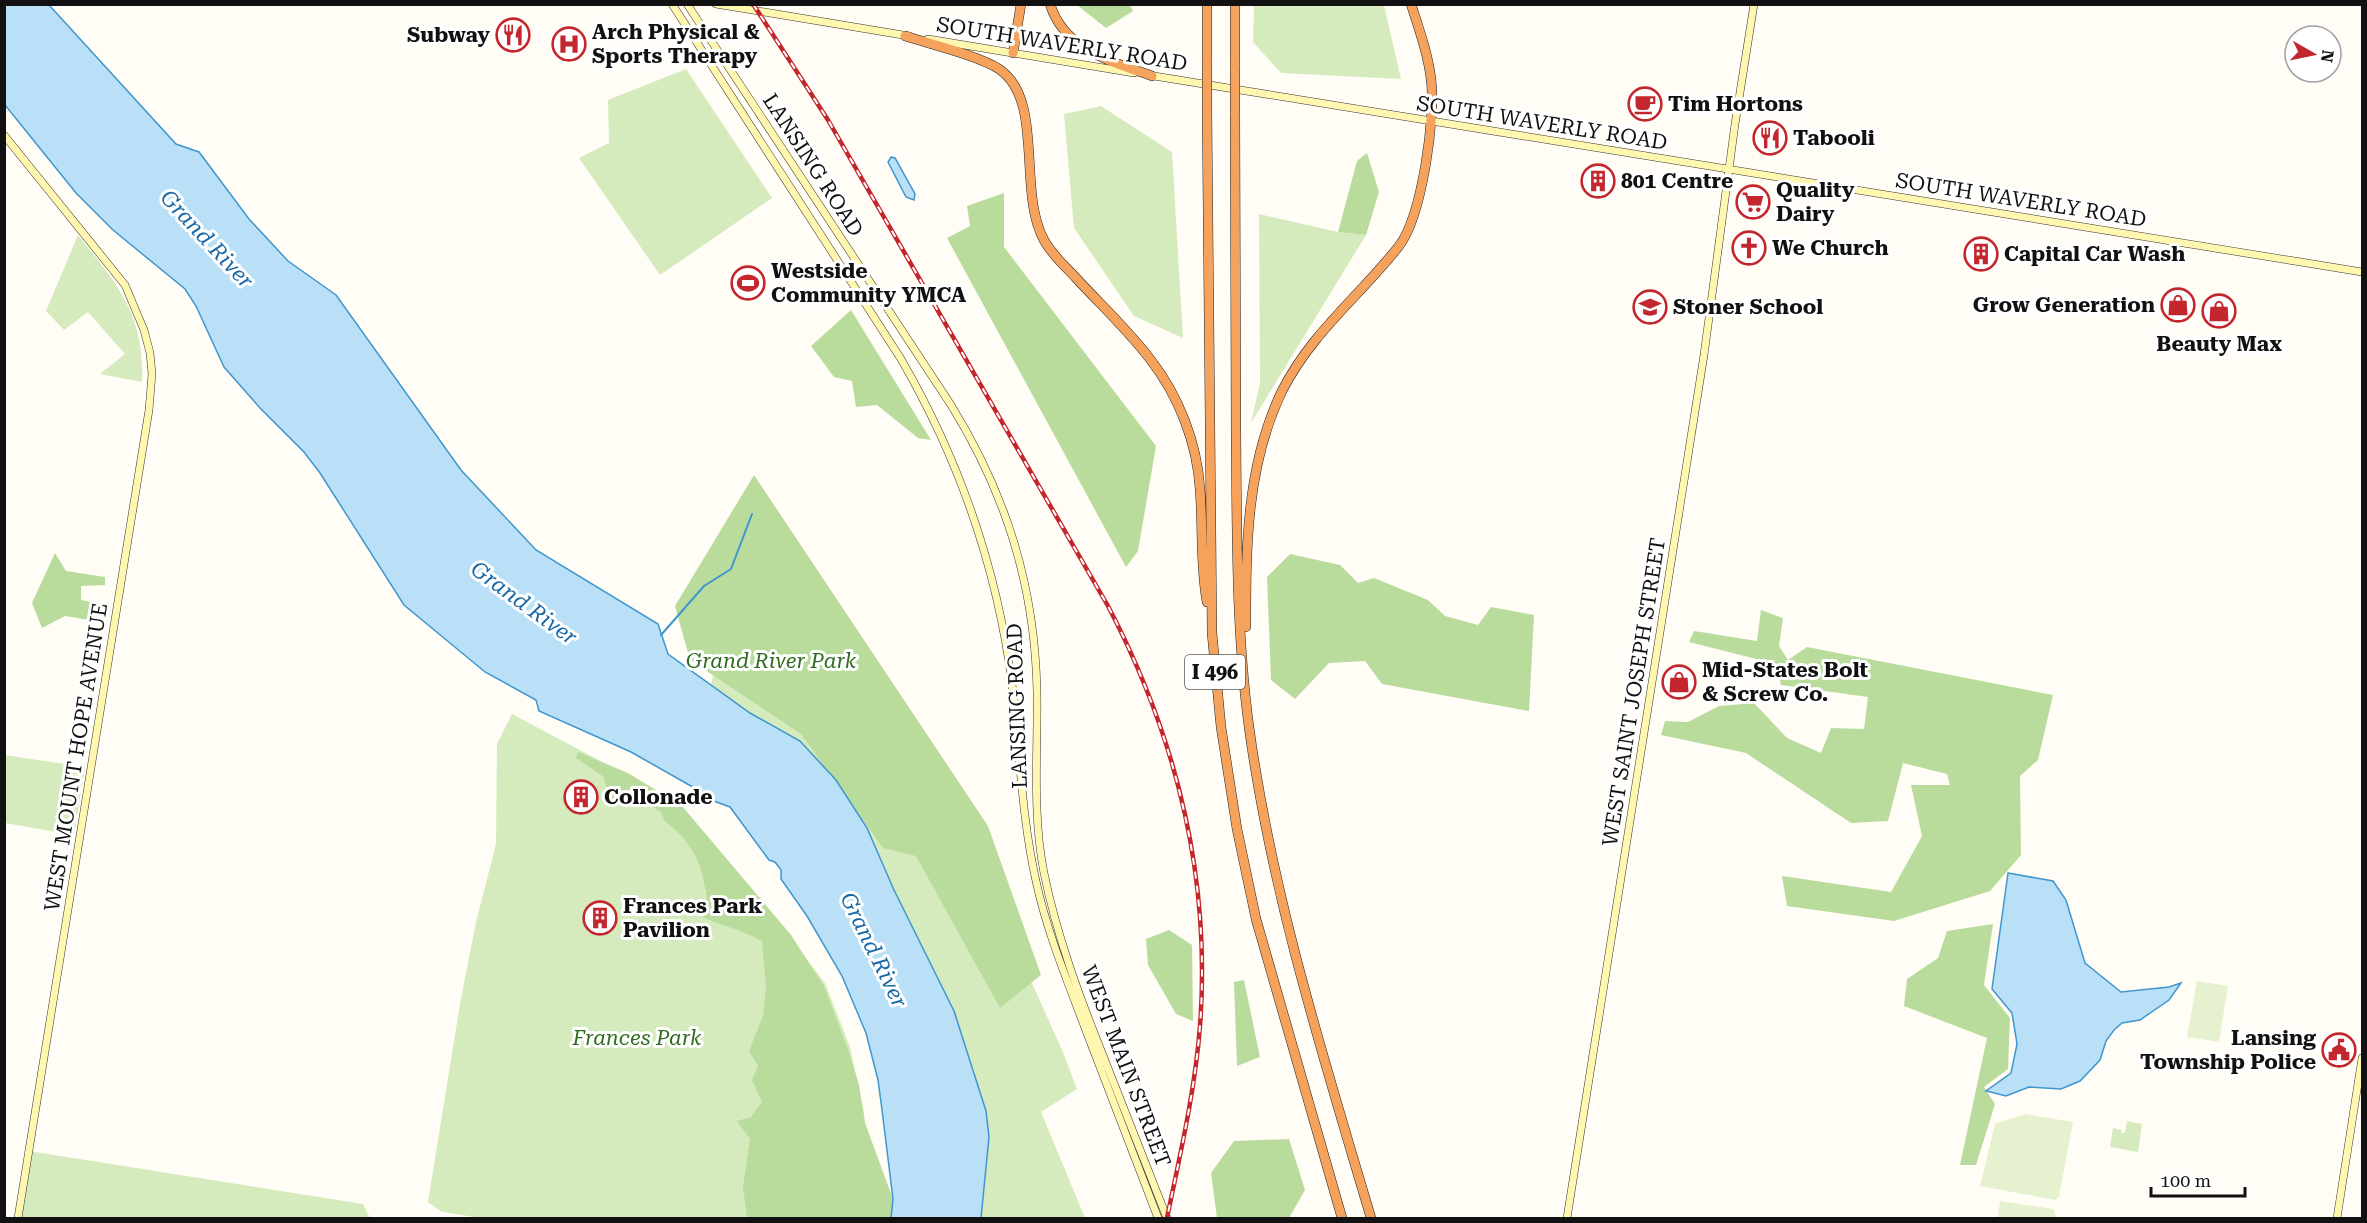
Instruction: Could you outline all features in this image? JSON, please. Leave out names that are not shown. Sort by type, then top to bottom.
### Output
[{"type":"highway","points":[[1013,53],[1021,4]]},
{"type":"highway","points":[[1050,4],[1063,29],[1081,46],[1104,58],[1152,76]]},
{"type":"highway","name":"I 496","points":[[1206,4],[1212,633],[1226,764],[1251,899],[1271,978],[1342,1218]]},
{"type":"highway","name":"I 496","points":[[1235,4],[1237,555],[1241,641],[1249,727],[1264,821],[1287,927],[1371,1218]]},
{"type":"highway","points":[[1249,727],[1246,634],[1247,537],[1251,492],[1262,446],[1279,398],[1304,354],[1324,327],[1397,248],[1408,232],[1417,207],[1431,121],[1433,94],[1430,69],[1411,4]]},
{"type":"highway","points":[[905,36],[992,66],[1006,75],[1018,90],[1024,109],[1032,205],[1044,241],[1151,361],[1169,387],[1185,420],[1199,476],[1204,588],[1212,633]]},
{"type":"main road","name":"LANSING ROAD","points":[[672,4],[901,358],[928,409],[963,486],[975,519],[999,607],[1013,692],[1024,820],[1035,881],[1048,928]]},
{"type":"main road","name":"LANSING ROAD","points":[[687,4],[951,405],[973,442],[1000,497],[1019,555],[1033,630],[1037,694],[1036,756],[1039,831],[1044,871],[1057,925]]},
{"type":"main road","name":"SOUTH WAVERLY ROAD","points":[[716,4],[2362,272]]},
{"type":"main road","name":"WEST SAINT JOSEPH STREET","points":[[1567,1218],[1704,355],[1754,4]]},
{"type":"main road","name":"WEST MOUNT HOPE AVENUE","points":[[4,135],[125,285],[133,301],[150,353],[152,374],[149,410],[18,1218]]},
{"type":"main road","name":"WEST MAIN STREET","points":[[1057,925],[1085,1009],[1167,1218]]},
{"type":"main road","name":"WEST MAIN STREET","points":[[1048,928],[1158,1218]]},
{"type":"main road","points":[[2337,1218],[2362,1058]]},
{"type":"green space","points":[[1077,5],[1130,5],[1133,11],[1106,28]]},
{"type":"green space","points":[[1254,5],[1384,5],[1401,79],[1281,73],[1253,42]]},
{"type":"green space","points":[[686,69],[772,198],[660,275],[579,158],[609,143],[608,100]]},
{"type":"green space","points":[[1101,106],[1172,152],[1183,338],[1134,316],[1074,228],[1064,114]]},
{"type":"green space","points":[[1367,153],[1379,192],[1366,235],[1338,232],[1357,161]]},
{"type":"green space","points":[[1004,193],[1004,247],[1156,446],[1138,551],[1126,567],[947,238],[970,226],[967,206]]},
{"type":"green space","points":[[1259,214],[1338,232],[1366,235],[1251,423],[1260,383]]},
{"type":"green space","points":[[78,235],[105,269],[126,302],[139,338],[142,382],[100,374],[125,354],[88,312],[64,330],[46,311]]},
{"type":"green space","points":[[851,310],[931,440],[918,438],[877,405],[856,407],[852,381],[834,377],[811,346]]},
{"type":"green space","points":[[754,475],[988,826],[1041,975],[1000,1008],[916,856],[883,848],[801,734],[690,660],[675,606]]},
{"type":"green space","name":"Grand River Park","points":[[738,504],[997,905],[1077,1089],[1041,1112],[1085,1218],[981,1218],[989,1137],[986,1111],[954,1011],[894,890],[867,828],[750,713],[711,687]]},
{"type":"green space","points":[[55,553],[66,571],[105,577],[105,585],[81,586],[81,600],[102,604],[96,621],[65,616],[42,628],[32,603]]},
{"type":"green space","points":[[1290,554],[1340,565],[1358,583],[1374,578],[1428,600],[1445,616],[1478,625],[1491,607],[1534,615],[1529,711],[1382,684],[1365,661],[1329,663],[1295,699],[1271,680],[1267,577]]},
{"type":"green space","points":[[1761,610],[1783,618],[1779,646],[1788,660],[1807,647],[2053,695],[2038,760],[2020,776],[2021,855],[1990,891],[1894,921],[1787,906],[1782,876],[1891,892],[1922,836],[1911,785],[1950,785],[1947,774],[1903,763],[1888,821],[1851,823],[1746,753],[1661,735],[1665,721],[1688,722],[1719,706],[1754,703],[1787,738],[1821,753],[1831,728],[1864,729],[1868,697],[1781,685],[1776,664],[1689,642],[1694,631],[1757,641]]},
{"type":"green space","name":"Frances Park","points":[[512,714],[670,798],[733,875],[783,929],[825,983],[850,1047],[864,1112],[869,1189],[866,1218],[481,1218],[442,1212],[428,1202],[460,1004],[476,922],[496,844],[497,744]]},
{"type":"green space","points":[[578,752],[628,773],[682,806],[791,935],[824,986],[849,1052],[859,1085],[865,1123],[893,1199],[891,1218],[747,1218],[743,1187],[750,1139],[737,1121],[751,1117],[762,1102],[752,1080],[758,1066],[749,1051],[763,1016],[766,987],[762,941],[703,917],[707,897],[701,869],[683,837],[664,820],[661,812],[629,794],[617,797],[610,804],[604,777],[576,758]]},
{"type":"green space","points":[[4,755],[85,767],[74,835],[5,823]]},
{"type":"green space","points":[[1993,924],[1984,985],[2010,1018],[2008,1069],[1984,1087],[1995,1104],[1976,1165],[1960,1165],[1987,1038],[1904,1006],[1907,979],[1938,958],[1947,931]]},
{"type":"green space","points":[[1169,930],[1192,945],[1193,1021],[1176,1014],[1148,965],[1146,939]]},
{"type":"green space","points":[[1244,980],[1260,1057],[1237,1066],[1234,982]]},
{"type":"green space","points":[[2197,981],[2228,986],[2219,1042],[2187,1037]]},
{"type":"green space","points":[[2025,1114],[2073,1122],[2059,1197],[2055,1200],[1980,1186],[1995,1124]]},
{"type":"green space","points":[[2127,1121],[2142,1124],[2138,1152],[2110,1147],[2113,1128],[2125,1133]]},
{"type":"green space","points":[[1289,1139],[1305,1190],[1289,1218],[1217,1218],[1211,1173],[1234,1141]]},
{"type":"green space","points":[[29,1151],[363,1204],[370,1218],[18,1218]]},
{"type":"green space","points":[[2000,1201],[2053,1209],[2056,1215],[2055,1218],[1998,1218]]},
{"type":"water","name":"Grand River","points":[[4,5],[49,5],[176,144],[199,152],[249,219],[288,261],[336,295],[461,470],[536,550],[658,624],[668,654],[750,713],[800,741],[836,780],[867,828],[894,890],[954,1011],[986,1111],[989,1137],[981,1218],[891,1218],[893,1199],[878,1080],[866,1033],[842,976],[807,916],[781,879],[781,870],[775,862],[769,860],[730,807],[711,800],[698,790],[631,752],[539,711],[536,700],[485,672],[404,605],[320,473],[304,452],[260,408],[224,367],[196,306],[185,289],[113,230],[76,193],[5,105]]},
{"type":"water","points":[[891,157],[895,158],[915,194],[914,200],[906,197],[888,162]]},
{"type":"water","points":[[2008,873],[2053,881],[2066,900],[2085,963],[2121,992],[2169,987],[2181,983],[2169,1000],[2140,1020],[2122,1023],[2114,1030],[2106,1041],[2100,1060],[2080,1081],[2061,1089],[2029,1087],[2006,1096],[1986,1091],[2011,1073],[2017,1044],[2012,1013],[1992,989]]},
{"type":"waterway","points":[[661,635],[704,586],[731,569],[752,514]]},
{"type":"railway","points":[[753,4],[828,120],[1108,606],[1153,706],[1184,809],[1194,862],[1200,916],[1202,971],[1195,1075],[1167,1218]]},
{"type":"place","name":"Subway","points":[[513,35]]},
{"type":"place","name":"Arch Physical & Sports Therapy","points":[[569,44]]},
{"type":"place","name":"Tim Hortons","points":[[1645,104]]},
{"type":"place","name":"Tabooli","points":[[1770,138]]},
{"type":"place","name":"801 Centre","points":[[1598,181]]},
{"type":"place","name":"Quality Dairy","points":[[1753,202]]},
{"type":"place","name":"We Church","points":[[1749,248]]},
{"type":"place","name":"Capital Car Wash","points":[[1981,254]]},
{"type":"place","name":"Westside Community YMCA","points":[[748,283]]},
{"type":"place","name":"Grow Generation","points":[[2178,305]]},
{"type":"place","name":"Stoner School","points":[[1650,307]]},
{"type":"place","name":"Beauty Max","points":[[2219,311]]},
{"type":"place","name":"Mid-States Bolt & Screw Co.","points":[[1679,682]]},
{"type":"place","name":"Collonade","points":[[581,797]]},
{"type":"place","name":"Frances Park Pavilion","points":[[600,918]]},
{"type":"place","name":"Lansing Township Police","points":[[2339,1050]]}]
